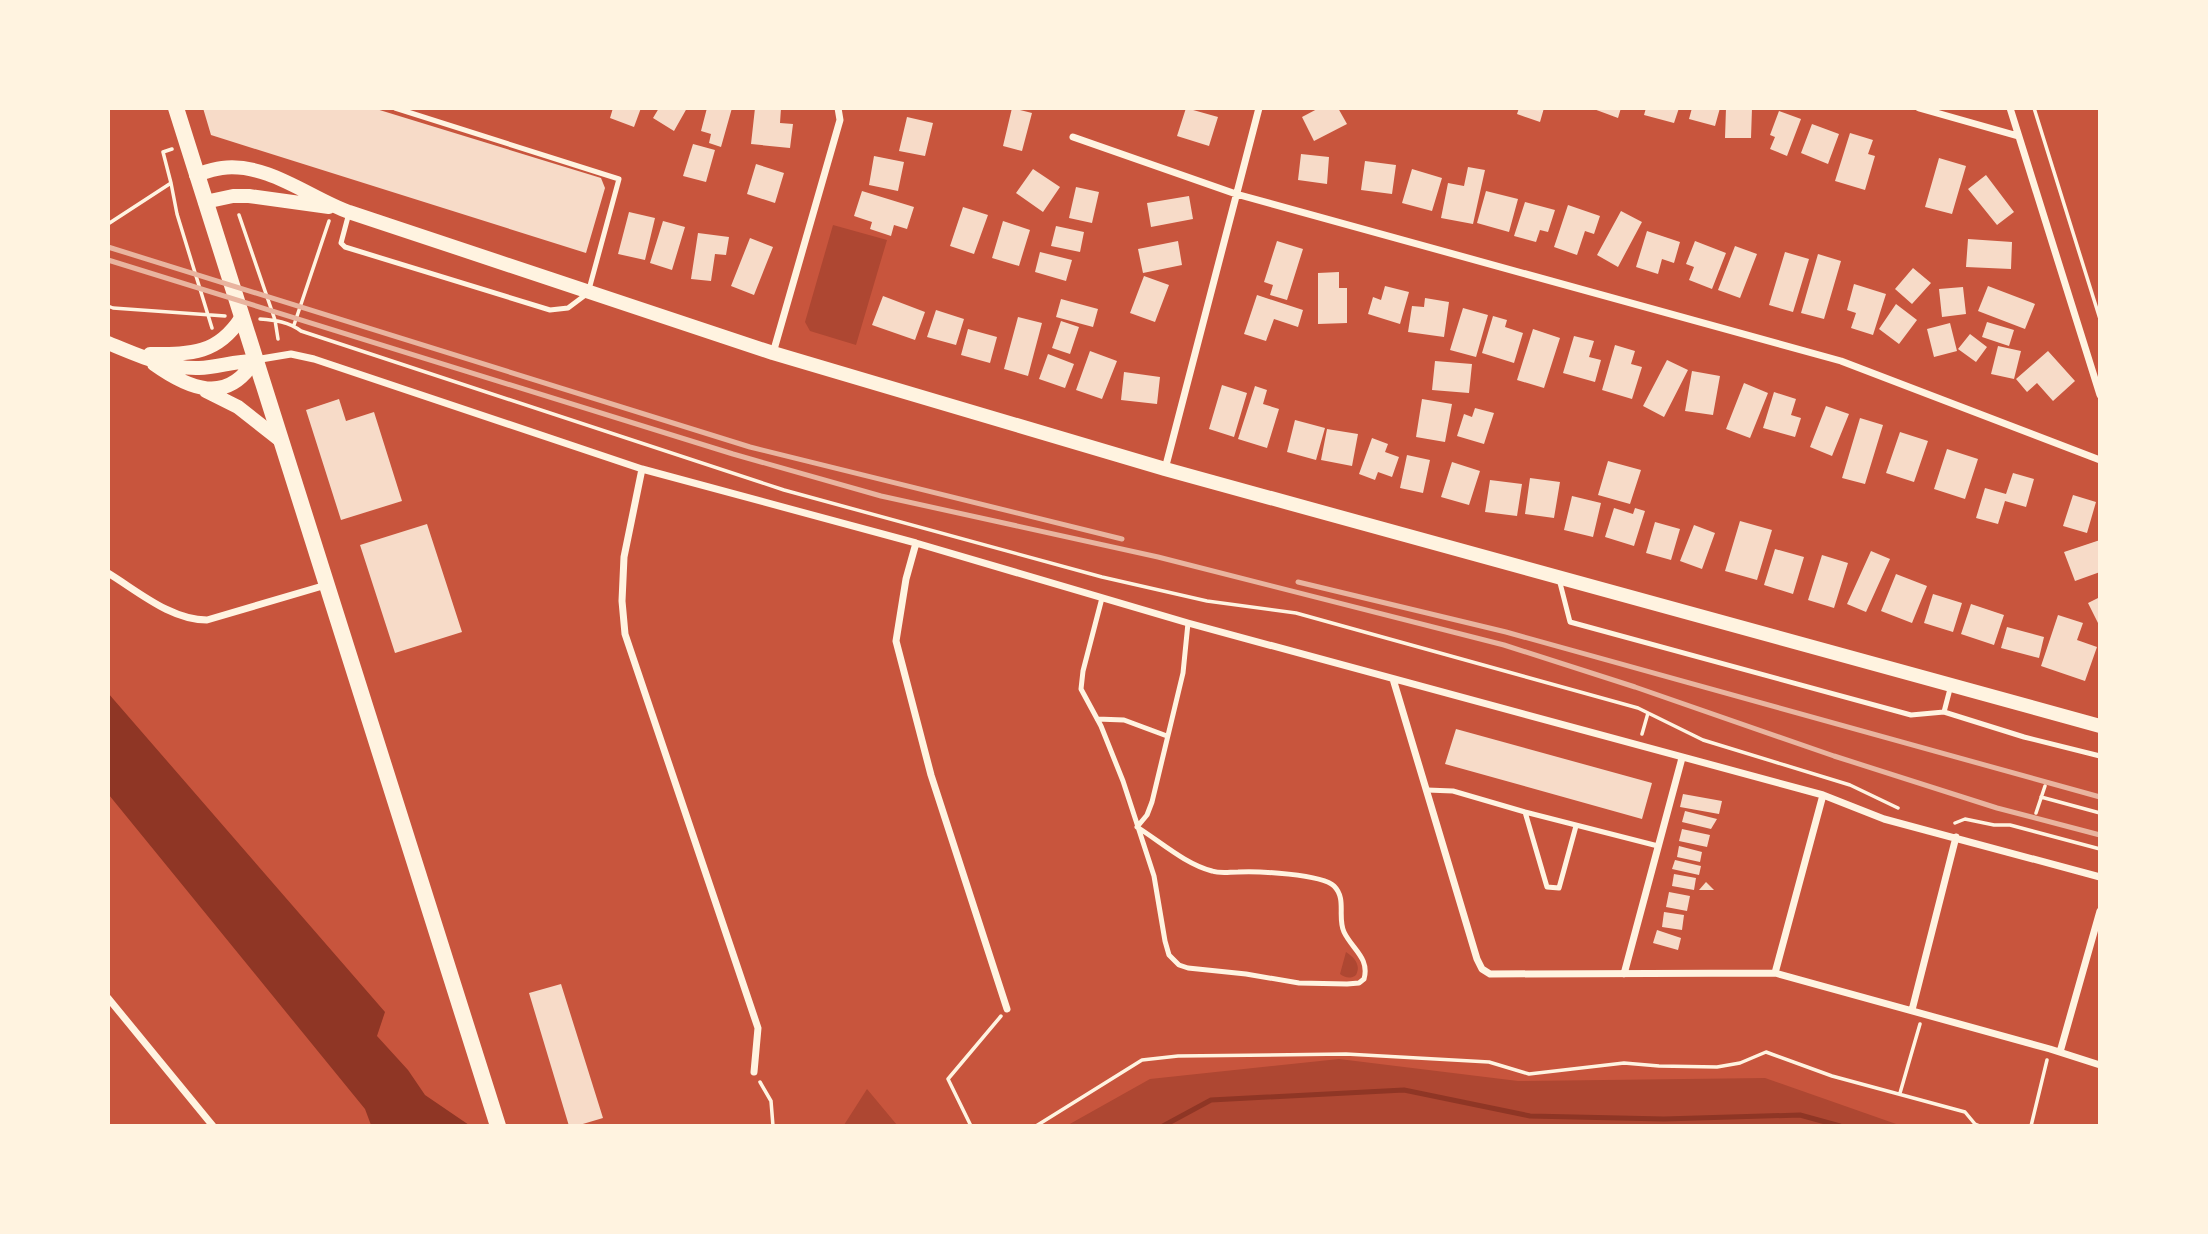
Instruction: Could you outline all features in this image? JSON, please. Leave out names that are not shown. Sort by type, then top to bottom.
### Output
[{"type":"main road","points":[[176,108],[498,1125]]},
{"type":"main road","points":[[196,175],[223,168],[249,170],[294,185],[333,207]]},
{"type":"main road","points":[[205,202],[233,196],[249,196],[333,207],[773,353],[1165,469],[2099,726]]},
{"type":"main road","points":[[141,357],[203,351],[219,341],[241,318]]},
{"type":"main road","points":[[108,343],[239,407],[280,440]]},
{"type":"main road","points":[[141,357],[196,368],[254,360]]},
{"type":"main road","points":[[189,384],[211,388],[226,387],[240,380],[254,360]]},
{"type":"street","points":[[773,353],[840,120],[838,108]]},
{"type":"street","points":[[1165,469],[1259,108]]},
{"type":"street","points":[[1919,108],[2018,136]]},
{"type":"street","points":[[2010,108],[2099,395]]},
{"type":"street","points":[[1073,137],[1236,194],[1841,361],[2099,460]]},
{"type":"street","points":[[254,360],[286,354],[314,359],[642,469],[916,543],[1188,623],[1823,795],[1884,819],[2099,877]]},
{"type":"street","points":[[642,469],[624,557],[622,601],[625,634],[758,1028],[754,1072]]},
{"type":"street","points":[[916,543],[906,579],[896,642],[931,775],[1007,1009]]},
{"type":"street","points":[[108,573],[174,614],[192,620],[207,620],[326,585]]},
{"type":"street","points":[[1393,679],[1477,959],[1482,969],[1490,974],[1775,973],[2099,1065]]},
{"type":"street","points":[[1624,974],[1682,758]]},
{"type":"street","points":[[1775,973],[1823,795]]},
{"type":"street","points":[[1912,1010],[1956,837]]},
{"type":"street","points":[[2060,1052],[2099,911]]},
{"type":"street","points":[[108,998],[213,1125]]},
{"type":"lane","points":[[349,212],[341,236],[341,243],[345,247],[550,310],[568,308],[588,293],[619,178],[395,108]]},
{"type":"lane","points":[[1558,577],[1570,622],[1911,715],[1944,712],[2024,737],[2099,755]]},
{"type":"lane","points":[[1102,598],[1080,684],[1120,772],[1137,827],[1154,876],[1169,955],[1176,963],[1196,970],[1232,972],[1312,984],[1358,983],[1364,979],[1363,959],[1343,929],[1342,900],[1332,884],[1322,879],[1301,876],[1214,872],[1188,861],[1137,827]]},
{"type":"lane","points":[[1137,827],[1147,815],[1152,802],[1183,673],[1188,623]]},
{"type":"lane","points":[[1944,712],[1951,685]]},
{"type":"lane","points":[[1097,719],[1121,719],[1167,736]]},
{"type":"lane","points":[[1427,790],[1453,791],[1525,813],[1658,846]]},
{"type":"lane","points":[[1525,813],[1547,887],[1559,888],[1576,826]]},
{"type":"path","points":[[2034,108],[2099,319]]},
{"type":"path","points":[[172,149],[163,152],[177,214],[209,316]]},
{"type":"path","points":[[108,224],[171,183]]},
{"type":"path","points":[[294,326],[333,207]]},
{"type":"path","points":[[239,215],[275,320],[278,339]]},
{"type":"path","points":[[108,306],[275,320],[294,326],[300,331],[784,490],[1102,577],[1207,601],[1296,613],[1648,713],[1703,740],[1850,785],[1906,811]]},
{"type":"path","points":[[1639,746],[1648,713]]},
{"type":"path","points":[[2036,813],[2045,786]]},
{"type":"path","points":[[2041,797],[2099,813]]},
{"type":"path","points":[[1944,821],[1955,823],[1965,819],[2010,825],[2099,849]]},
{"type":"path","points":[[971,1125],[948,1079],[1007,1009]]},
{"type":"path","points":[[1900,1093],[1923,1014]]},
{"type":"path","points":[[2031,1125],[2050,1049]]},
{"type":"path","points":[[1036,1125],[1142,1060],[1178,1056],[1359,1055],[1489,1062],[1529,1073],[1624,1063],[1717,1067],[1740,1063],[1766,1052],[1832,1076],[1965,1112],[1975,1124],[1980,1125]]},
{"type":"path","points":[[754,1072],[771,1101],[773,1125]]},
{"type":"shaded area","points":[[833,225],[887,240],[856,345],[810,331],[805,322]]},
{"type":"shaded area","points":[[108,693],[385,1012],[377,1036],[408,1070],[425,1095],[469,1125],[371,1125],[365,1109],[109,795]]},
{"type":"shaded area","points":[[1346,952],[1357,965],[1356,975],[1352,977],[1340,974]]},
{"type":"shaded area","points":[[1339,1059],[1518,1081],[1765,1078],[1899,1125],[1068,1125],[1150,1079]]},
{"type":"shaded area","points":[[867,1089],[897,1125],[844,1125]]},
{"type":"building","points":[[203,108],[373,108],[601,178],[605,188],[586,253],[211,135]]},
{"type":"building","points":[[613,108],[641,108],[634,127],[610,118]]},
{"type":"building","points":[[659,108],[687,108],[674,131],[653,118]]},
{"type":"building","points":[[707,108],[732,108],[721,147],[709,143],[711,134],[701,131]]},
{"type":"building","points":[[755,108],[781,108],[780,123],[793,124],[790,148],[751,144]]},
{"type":"building","points":[[1012,108],[1032,113],[1022,151],[1003,146]]},
{"type":"building","points":[[1186,108],[1218,117],[1209,146],[1177,136]]},
{"type":"building","points":[[1319,108],[1338,108],[1347,124],[1314,141],[1302,117]]},
{"type":"building","points":[[1519,108],[1544,108],[1540,122],[1517,114]]},
{"type":"building","points":[[1591,108],[1621,108],[1618,118]]},
{"type":"building","points":[[1646,108],[1679,108],[1674,123],[1644,115]]},
{"type":"building","points":[[1692,108],[1720,108],[1715,126],[1689,119]]},
{"type":"building","points":[[1726,108],[1752,108],[1751,138],[1725,138]]},
{"type":"building","points":[[1779,111],[1801,119],[1787,156],[1770,149],[1775,137],[1770,135]]},
{"type":"building","points":[[907,117],[933,123],[925,156],[899,151]]},
{"type":"building","points":[[1812,124],[1839,134],[1828,164],[1801,153]]},
{"type":"building","points":[[1850,133],[1873,140],[1868,154],[1875,156],[1865,190],[1835,181]]},
{"type":"building","points":[[693,144],[715,150],[706,182],[683,176]]},
{"type":"building","points":[[1301,154],[1329,157],[1327,184],[1298,180]]},
{"type":"building","points":[[874,156],[904,162],[898,191],[869,185]]},
{"type":"building","points":[[1939,158],[1966,166],[1952,214],[1925,207]]},
{"type":"building","points":[[1365,161],[1396,165],[1392,194],[1361,190]]},
{"type":"building","points":[[756,164],[784,173],[775,203],[747,194]]},
{"type":"building","points":[[1468,167],[1485,170],[1473,224],[1441,218],[1448,183],[1464,186]]},
{"type":"building","points":[[1033,169],[1060,187],[1043,212],[1016,193]]},
{"type":"building","points":[[1412,169],[1442,178],[1432,211],[1402,203]]},
{"type":"building","points":[[1986,175],[2014,212],[1997,225],[1968,189]]},
{"type":"building","points":[[1076,187],[1099,192],[1092,223],[1069,218]]},
{"type":"building","points":[[862,191],[914,207],[907,229],[894,225],[891,236],[870,229],[872,222],[854,216]]},
{"type":"building","points":[[1486,191],[1518,199],[1509,232],[1477,223]]},
{"type":"building","points":[[1189,196],[1193,219],[1151,227],[1147,203]]},
{"type":"building","points":[[1525,202],[1555,210],[1548,232],[1540,230],[1536,242],[1514,236]]},
{"type":"building","points":[[1568,205],[1600,216],[1594,234],[1585,231],[1577,255],[1554,247]]},
{"type":"building","points":[[963,207],[988,215],[974,254],[950,246]]},
{"type":"building","points":[[1621,211],[1642,222],[1618,267],[1597,255]]},
{"type":"building","points":[[629,212],[655,218],[645,260],[618,254]]},
{"type":"building","points":[[663,221],[685,227],[672,270],[650,263]]},
{"type":"building","points":[[1003,221],[1030,230],[1019,266],[992,258]]},
{"type":"building","points":[[1056,226],[1084,232],[1080,252],[1051,246]]},
{"type":"building","points":[[1647,231],[1680,242],[1674,263],[1662,259],[1658,274],[1636,267]]},
{"type":"building","points":[[698,233],[729,237],[726,255],[715,254],[711,281],[691,279]]},
{"type":"building","points":[[750,238],[773,247],[754,295],[731,286]]},
{"type":"building","points":[[1968,239],[2012,242],[2011,269],[1966,267]]},
{"type":"building","points":[[1178,241],[1182,265],[1143,273],[1138,249]]},
{"type":"building","points":[[1277,241],[1303,249],[1287,300],[1270,295],[1273,285],[1264,282]]},
{"type":"building","points":[[1695,241],[1726,253],[1712,289],[1689,280],[1694,267],[1686,264]]},
{"type":"building","points":[[1735,246],[1757,254],[1740,298],[1718,290]]},
{"type":"building","points":[[1040,252],[1072,260],[1066,281],[1035,272]]},
{"type":"building","points":[[1785,252],[1809,259],[1793,312],[1769,305]]},
{"type":"building","points":[[1818,254],[1841,261],[1824,319],[1801,313]]},
{"type":"building","points":[[1913,268],[1931,283],[1912,304],[1895,289]]},
{"type":"building","points":[[1339,272],[1339,288],[1347,288],[1347,323],[1318,324],[1318,273]]},
{"type":"building","points":[[1144,276],[1169,285],[1155,322],[1130,313]]},
{"type":"building","points":[[1854,284],[1886,294],[1873,335],[1851,328],[1856,313],[1847,310]]},
{"type":"building","points":[[1385,286],[1409,292],[1400,324],[1368,314],[1373,297],[1381,300]]},
{"type":"building","points":[[1988,286],[2035,304],[2025,329],[1978,311]]},
{"type":"building","points":[[1963,287],[1966,314],[1942,317],[1939,289]]},
{"type":"building","points":[[1257,295],[1303,310],[1298,327],[1274,319],[1266,341],[1244,334]]},
{"type":"building","points":[[883,296],[925,312],[915,340],[872,325]]},
{"type":"building","points":[[1425,298],[1449,302],[1444,337],[1408,332],[1412,306],[1424,307]]},
{"type":"building","points":[[1061,299],[1098,309],[1093,327],[1056,317]]},
{"type":"building","points":[[1896,304],[1917,320],[1899,344],[1879,329]]},
{"type":"building","points":[[1463,308],[1488,315],[1476,357],[1450,350]]},
{"type":"building","points":[[936,310],[964,319],[956,345],[927,337]]},
{"type":"building","points":[[1493,316],[1507,320],[1505,327],[1523,333],[1514,363],[1482,353]]},
{"type":"building","points":[[1018,317],[1042,323],[1028,376],[1004,369]]},
{"type":"building","points":[[1061,321],[1079,327],[1070,354],[1052,348]]},
{"type":"building","points":[[1987,322],[2014,330],[2009,346],[1982,337]]},
{"type":"building","points":[[1950,323],[1957,351],[1934,357],[1927,329]]},
{"type":"building","points":[[968,329],[997,337],[990,363],[961,355]]},
{"type":"building","points":[[1533,329],[1560,338],[1544,388],[1517,380]]},
{"type":"building","points":[[1970,334],[1987,347],[1976,362],[1958,349]]},
{"type":"building","points":[[1574,336],[1594,341],[1589,357],[1601,360],[1595,382],[1563,373]]},
{"type":"building","points":[[1615,345],[1635,351],[1631,364],[1642,367],[1632,399],[1602,390]]},
{"type":"building","points":[[1998,346],[2021,351],[2014,379],[1991,374]]},
{"type":"building","points":[[1090,351],[1117,361],[1102,399],[1076,390]]},
{"type":"building","points":[[2048,351],[2075,381],[2053,401],[2037,383],[2027,392],[2016,379]]},
{"type":"building","points":[[1048,354],[1074,364],[1065,388],[1039,379]]},
{"type":"building","points":[[1667,360],[1688,370],[1664,417],[1643,406]]},
{"type":"building","points":[[1435,361],[1472,364],[1469,393],[1432,390]]},
{"type":"building","points":[[1692,371],[1720,376],[1713,415],[1685,411]]},
{"type":"building","points":[[1124,372],[1160,377],[1157,404],[1121,400]]},
{"type":"building","points":[[1744,383],[1768,393],[1750,438],[1726,429]]},
{"type":"building","points":[[1222,385],[1247,393],[1234,437],[1209,429]]},
{"type":"building","points":[[1255,386],[1267,390],[1263,404],[1279,409],[1267,448],[1238,439]]},
{"type":"building","points":[[1774,392],[1796,399],[1791,415],[1801,418],[1795,437],[1763,428]]},
{"type":"building","points":[[339,399],[346,421],[374,412],[402,501],[341,520],[306,410]]},
{"type":"building","points":[[1422,399],[1452,404],[1445,442],[1416,437]]},
{"type":"building","points":[[1826,406],[1849,414],[1832,456],[1810,447]]},
{"type":"building","points":[[1475,408],[1494,413],[1484,444],[1457,436],[1464,414],[1472,417]]},
{"type":"building","points":[[1860,418],[1883,425],[1865,484],[1842,478]]},
{"type":"building","points":[[1295,420],[1325,428],[1316,460],[1287,452]]},
{"type":"building","points":[[1327,429],[1358,434],[1352,466],[1321,460]]},
{"type":"building","points":[[1900,432],[1928,441],[1914,482],[1886,473]]},
{"type":"building","points":[[1372,438],[1388,444],[1385,452],[1399,457],[1392,477],[1378,472],[1375,480],[1359,474]]},
{"type":"building","points":[[1947,449],[1978,459],[1965,499],[1934,489]]},
{"type":"building","points":[[1407,455],[1430,460],[1423,493],[1400,488]]},
{"type":"building","points":[[1608,461],[1641,470],[1630,504],[1598,495]]},
{"type":"building","points":[[1452,462],[1480,471],[1469,505],[1441,497]]},
{"type":"building","points":[[2013,473],[2034,479],[2026,507],[2005,501],[1998,524],[1976,518],[1985,488],[2006,494]]},
{"type":"building","points":[[1530,478],[1560,482],[1554,518],[1525,514]]},
{"type":"building","points":[[1490,480],[1522,484],[1517,516],[1485,512]]},
{"type":"building","points":[[2073,495],[2096,502],[2087,533],[2063,526]]},
{"type":"building","points":[[1572,496],[1601,503],[1593,537],[1564,530]]},
{"type":"building","points":[[1614,508],[1633,514],[1635,508],[1645,511],[1634,546],[1605,537]]},
{"type":"building","points":[[1740,521],[1772,530],[1757,580],[1725,571]]},
{"type":"building","points":[[1655,522],[1680,529],[1671,560],[1646,553]]},
{"type":"building","points":[[427,524],[462,632],[395,653],[360,545]]},
{"type":"building","points":[[1694,525],[1715,533],[1702,569],[1680,561]]},
{"type":"building","points":[[2100,540],[2100,572],[2075,581],[2064,552]]},
{"type":"building","points":[[1775,549],[1804,557],[1793,594],[1764,585]]},
{"type":"building","points":[[1871,551],[1890,559],[1866,612],[1847,604]]},
{"type":"building","points":[[1822,555],[1848,563],[1834,608],[1808,600]]},
{"type":"building","points":[[1896,574],[1927,586],[1912,623],[1881,611]]},
{"type":"building","points":[[1933,594],[1962,603],[1953,632],[1924,623]]},
{"type":"building","points":[[2100,597],[2100,627],[2088,603]]},
{"type":"building","points":[[1971,604],[2004,615],[1994,645],[1961,634]]},
{"type":"building","points":[[2058,615],[2083,623],[2077,640],[2097,647],[2085,681],[2041,666]]},
{"type":"building","points":[[2007,627],[2044,637],[2039,658],[2001,648]]},
{"type":"building","points":[[1456,729],[1652,783],[1642,819],[1445,764]]},
{"type":"building","points":[[1683,794],[1722,801],[1719,814],[1680,807]]},
{"type":"building","points":[[1685,811],[1717,819],[1711,829],[1682,822]]},
{"type":"building","points":[[1682,829],[1710,835],[1707,847],[1679,841]]},
{"type":"building","points":[[1679,846],[1702,852],[1700,862],[1677,857]]},
{"type":"building","points":[[1675,860],[1701,866],[1699,875],[1672,869]]},
{"type":"building","points":[[1674,874],[1696,878],[1694,890],[1672,886]]},
{"type":"building","points":[[1706,882],[1714,890],[1699,890]]},
{"type":"building","points":[[1669,892],[1690,896],[1687,911],[1666,907]]},
{"type":"building","points":[[1664,912],[1684,915],[1682,930],[1662,927]]},
{"type":"building","points":[[1657,930],[1681,938],[1678,950],[1653,943]]},
{"type":"building","points":[[561,984],[603,1118],[576,1126],[569,1126],[529,993]]},
{"type":"waterway","points":[[1163,1126],[1211,1100],[1404,1090],[1530,1116],[1664,1119],[1800,1115],[1840,1126]]},
{"type":"railway","points":[[108,247],[750,447],[1122,539]]},
{"type":"railway","points":[[108,260],[733,454],[881,496],[1158,557],[1504,645],[1997,808],[2100,835]]},
{"type":"railway","points":[[1298,582],[1506,632],[2100,797]]}]
